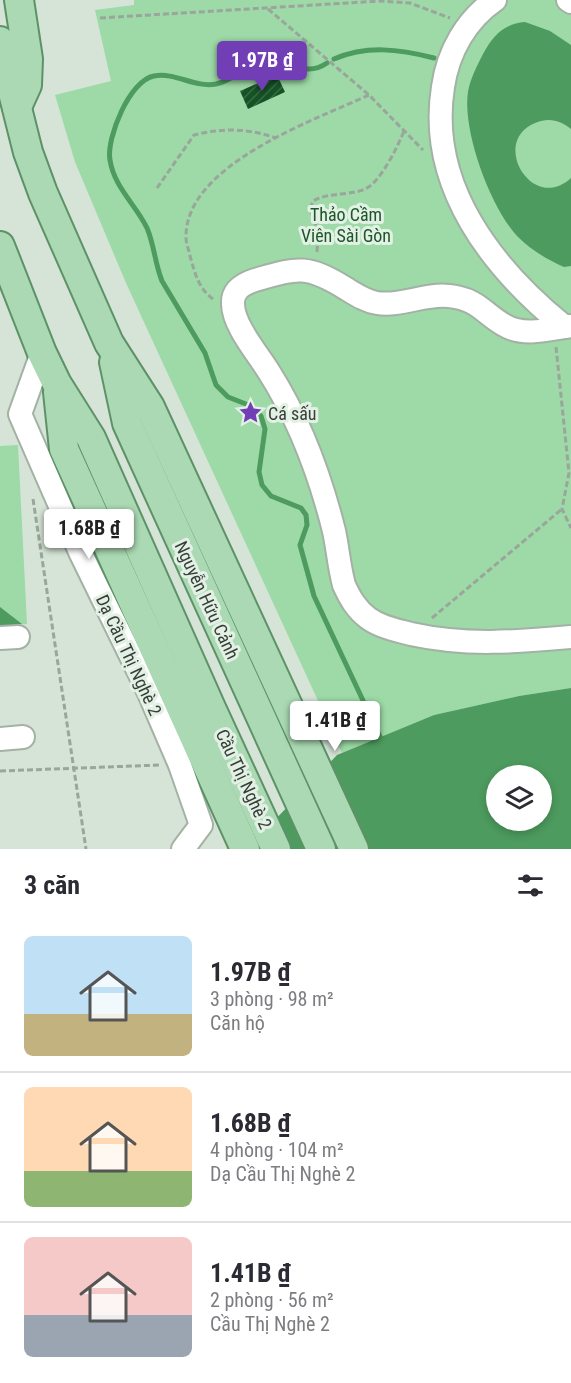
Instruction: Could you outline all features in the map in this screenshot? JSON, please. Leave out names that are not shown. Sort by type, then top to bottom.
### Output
[{"type":"main road","points":[[14,15],[28,59],[27,86],[16,109]]},
{"type":"main road","name":"Nguyễn Hữu Cảnh","points":[[0,41],[28,152],[43,193],[109,343],[150,407],[354,849]]},
{"type":"main road","points":[[0,246],[42,353],[57,384],[91,438],[198,714]]},
{"type":"main road","name":"Nguyễn Hữu Cảnh","points":[[109,343],[127,423],[321,849]]},
{"type":"main road","name":"Cầu Thị Nghè 2","points":[[198,714],[245,849]]},
{"type":"main road","name":"Cầu Thị Nghè 2","points":[[198,714],[276,849]]},
{"type":"street","points":[[495,0],[466,28],[449,62],[441,99],[441,138],[449,177],[470,221],[491,253],[521,289],[563,327]]},
{"type":"street","points":[[563,327],[514,330],[474,303],[450,296],[438,295],[388,304],[368,301],[325,275],[314,271],[289,270],[249,282],[236,291],[233,304],[241,327],[288,404],[310,455],[327,505],[341,574],[348,595],[361,612],[378,624],[412,634],[459,642],[482,643],[571,638]]},
{"type":"street","name":"Dạ Cầu Thị Nghè 2","points":[[42,353],[21,414],[81,554],[149,693],[180,765],[201,825],[183,849]]},
{"type":"street","points":[[0,739],[23,737]]},
{"type":"path","points":[[100,18],[395,2],[429,8],[466,28]]},
{"type":"path","points":[[267,8],[369,95],[449,177]]},
{"type":"path","points":[[233,304],[215,300],[201,288],[197,280],[186,239],[187,226],[195,203],[207,187],[240,159],[276,138],[369,95]]},
{"type":"path","points":[[157,188],[194,135],[229,129],[256,132],[276,138]]},
{"type":"path","points":[[314,271],[319,238],[311,213],[311,204],[317,199],[367,189],[390,160],[404,131]]},
{"type":"path","points":[[412,634],[562,509],[570,473],[563,327]]},
{"type":"path","points":[[33,497],[86,849]]},
{"type":"path","points":[[562,509],[571,528]]},
{"type":"path","points":[[0,771],[180,765]]},
{"type":"green space","name":"Thảo Cầm Viên Sài Gòn","points":[[134,0],[571,0],[571,688],[519,696],[434,715],[342,753],[126,283],[75,162],[55,95],[111,81],[95,10],[134,5]]},
{"type":"green space","points":[[18,445],[27,624],[0,626],[0,446]]},
{"type":"shaded area","points":[[525,22],[550,31],[571,45],[571,129],[557,121],[541,121],[525,129],[517,141],[516,155],[520,169],[529,180],[542,187],[556,187],[571,178],[571,266],[564,267],[540,254],[523,242],[508,224],[489,189],[469,127],[468,92],[483,54],[505,28]]},
{"type":"shaded area","points":[[0,607],[22,624],[0,626]]},
{"type":"shaded area","points":[[571,688],[571,849],[247,849],[337,755],[434,715],[519,696]]},
{"type":"building","points":[[277,75],[285,92],[248,109],[240,91]]},
{"type":"waterway","points":[[334,59],[371,50],[408,52],[434,58]]},
{"type":"waterway","points":[[327,63],[319,67],[304,69],[282,62],[259,62],[223,82],[208,85],[162,75],[145,80],[136,88],[122,111],[112,138],[110,160],[116,179],[147,228],[162,281],[205,353],[216,385],[228,397],[251,406],[261,416],[265,429],[259,472],[262,485],[271,496],[301,508],[306,515],[307,525],[300,545],[314,596],[382,741]]},
{"type":"place","name":"Cá sấu","points":[[250,413]]}]
